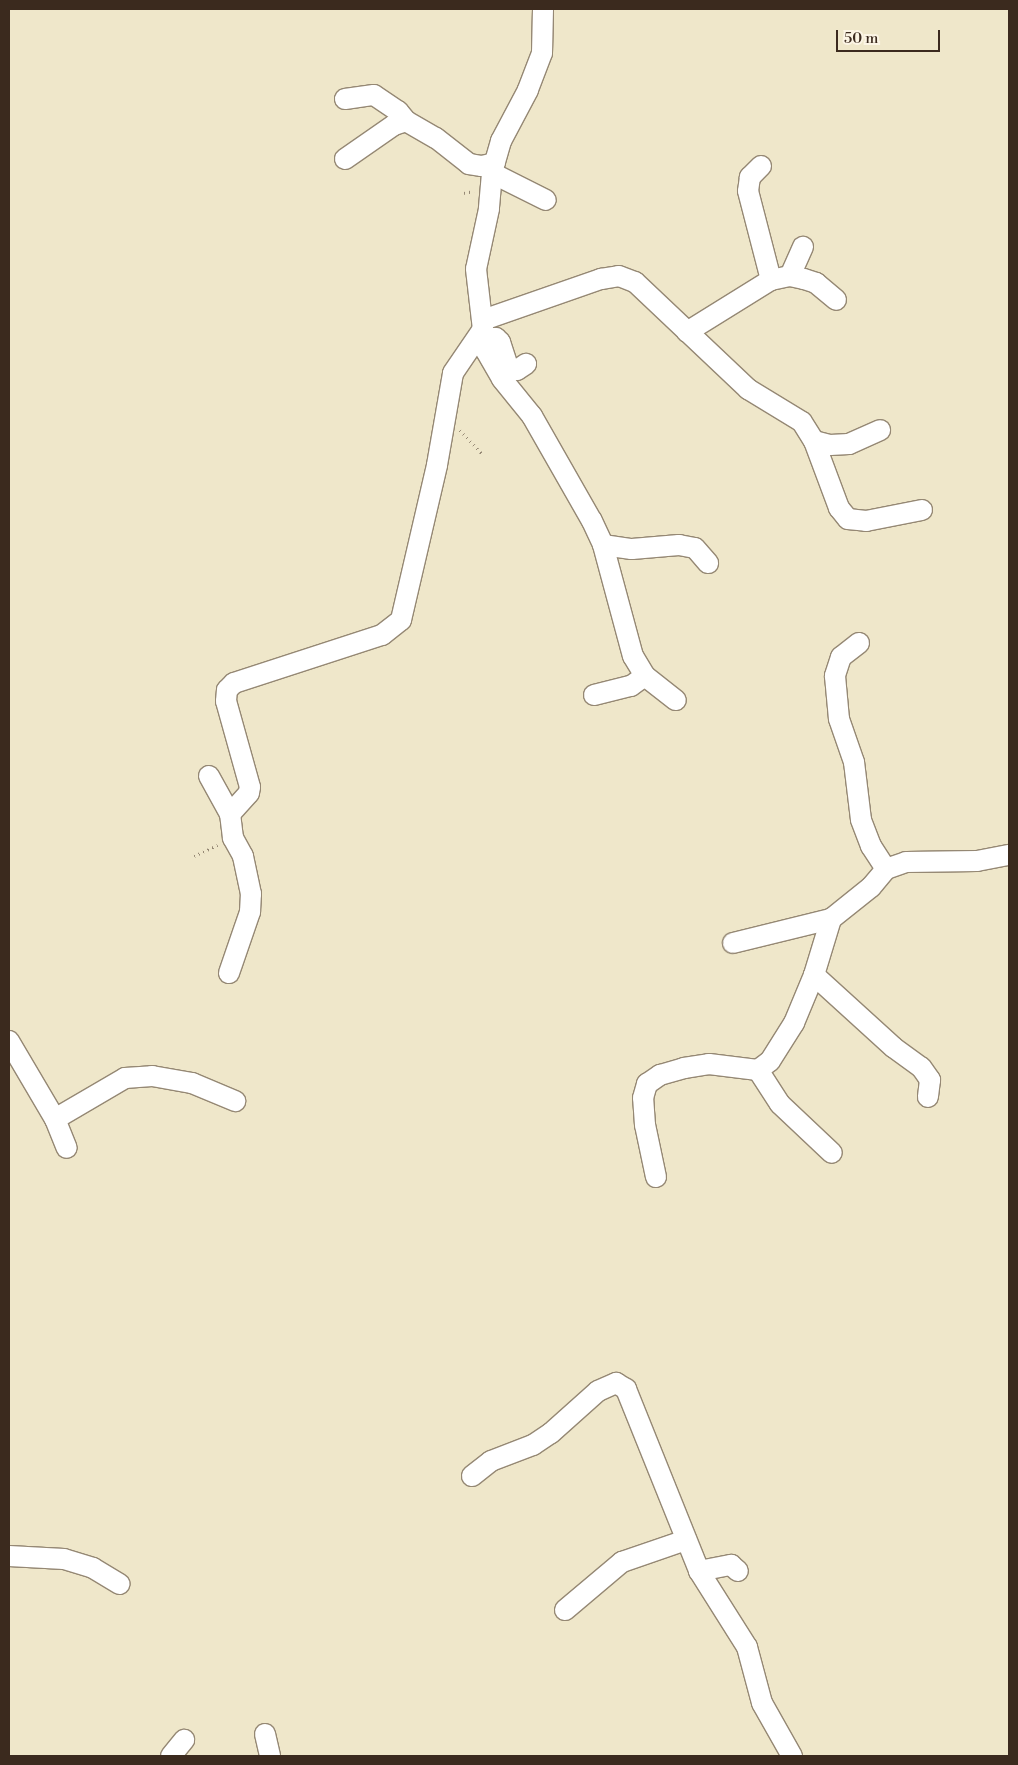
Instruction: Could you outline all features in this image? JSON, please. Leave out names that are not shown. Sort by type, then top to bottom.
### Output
[{"type":"street","points":[[544,9],[542,53],[528,90],[501,141],[494,168],[489,209],[476,269],[486,351],[502,379],[532,416],[603,545],[633,656],[645,676],[676,700]]},
{"type":"street","points":[[345,99],[374,95],[398,111],[406,121],[436,138],[469,164],[494,168],[546,200]]},
{"type":"street","points":[[345,159],[394,125],[406,121]]},
{"type":"street","points":[[761,166],[750,177],[748,191],[780,278]]},
{"type":"street","points":[[687,332],[780,278],[803,247]]},
{"type":"street","points":[[230,814],[243,801],[250,787],[226,702],[227,690],[234,683],[382,635],[401,620],[435,474],[453,373],[483,329],[601,279],[619,276],[635,282],[748,389],[802,422],[814,441],[836,500],[848,519],[866,521],[922,510]]},
{"type":"street","points":[[780,278],[816,283],[836,300]]},
{"type":"street","points":[[483,329],[500,342],[509,369],[517,370],[526,364]]},
{"type":"street","points":[[814,441],[830,445],[849,444],[880,430]]},
{"type":"street","points":[[603,545],[632,549],[679,545],[695,548],[708,563]]},
{"type":"street","points":[[859,643],[841,657],[834,676],[839,718],[854,762],[861,820],[871,846],[886,869]]},
{"type":"street","points":[[594,695],[631,686],[645,676]]},
{"type":"street","points":[[209,776],[230,814],[233,838],[243,856],[251,894],[250,912],[229,973]]},
{"type":"street","points":[[733,943],[831,919],[871,887],[886,869],[906,862],[953,862],[1009,855]]},
{"type":"street","points":[[656,1177],[646,1126],[643,1098],[647,1084],[660,1074],[709,1064],[758,1070],[770,1061],[794,1023],[814,976],[831,919]]},
{"type":"street","points":[[814,976],[864,1018],[893,1048],[921,1067],[930,1080],[928,1097]]},
{"type":"street","points":[[9,1041],[55,1119],[68,1148]]},
{"type":"street","points":[[758,1070],[780,1104],[832,1153]]},
{"type":"street","points":[[55,1119],[125,1078],[152,1076],[192,1083],[235,1101]]},
{"type":"street","points":[[472,1476],[491,1461],[533,1445],[598,1391],[616,1383],[626,1389],[632,1399],[699,1571],[747,1648],[762,1702],[792,1756]]},
{"type":"street","points":[[565,1610],[622,1562],[686,1540]]},
{"type":"street","points":[[9,1556],[64,1559],[93,1568],[120,1584]]},
{"type":"street","points":[[699,1571],[719,1565],[731,1565],[738,1571]]},
{"type":"street","points":[[265,1734],[270,1756]]},
{"type":"street","points":[[171,1756],[184,1740]]},
{"type":"path","points":[[445,415],[482,454]]},
{"type":"path","points":[[194,856],[233,838]]}]
